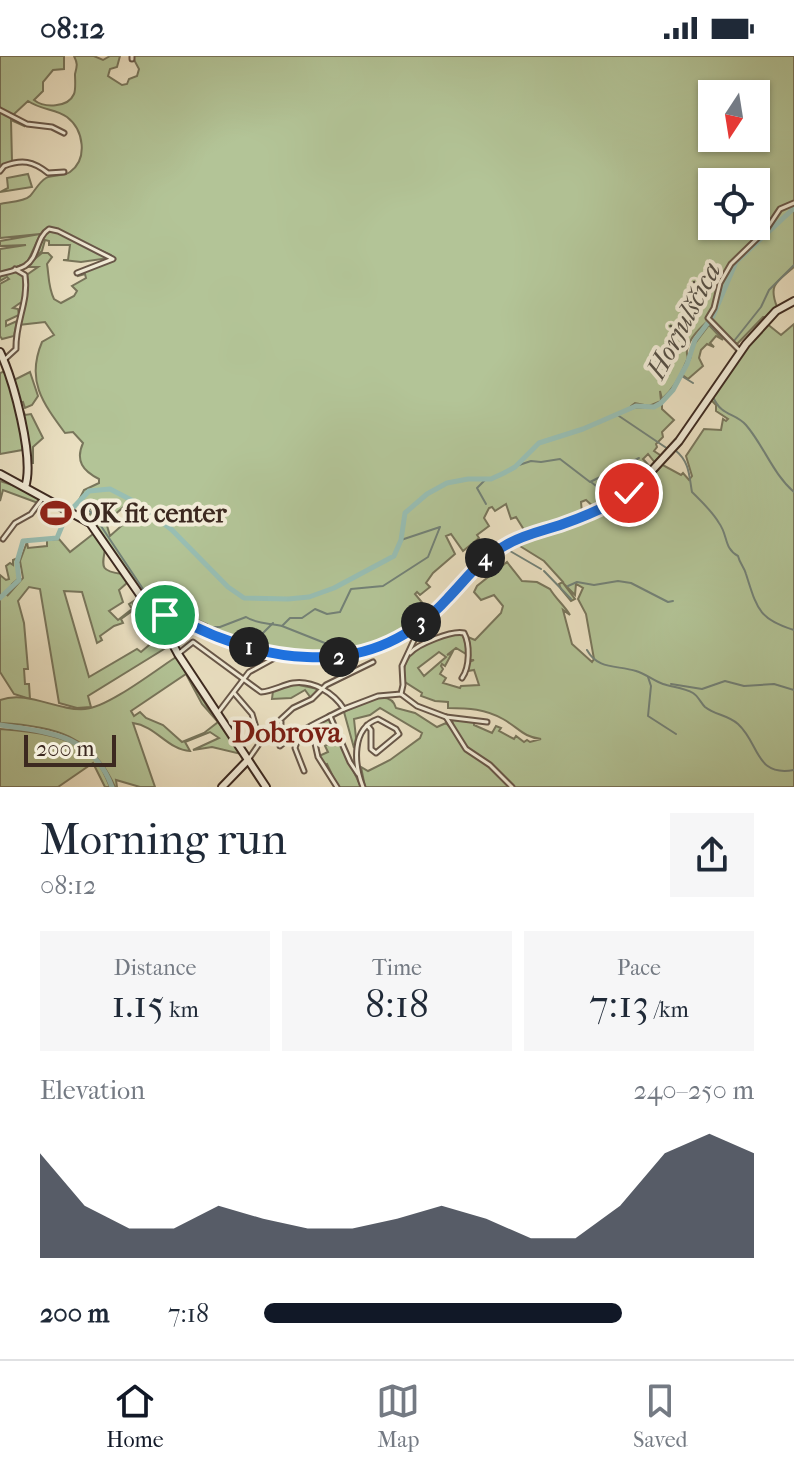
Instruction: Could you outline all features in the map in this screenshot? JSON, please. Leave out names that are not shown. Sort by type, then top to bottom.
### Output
[{"type":"street","points":[[0,110],[27,124],[52,127],[64,133]]},
{"type":"street","points":[[0,171],[4,166],[32,162],[48,173],[64,172]]},
{"type":"street","points":[[740,351],[708,318],[725,271],[766,230],[780,209],[794,203]]},
{"type":"street","points":[[0,274],[29,262],[42,234],[49,229],[113,259],[77,273]]},
{"type":"street","points":[[4,360],[16,349],[16,328],[27,291],[25,275],[15,269]]},
{"type":"street","points":[[0,474],[70,511],[96,530],[139,595],[158,616],[156,621],[281,654],[323,658],[355,655],[391,643],[423,621],[489,555],[522,537],[597,510],[635,489],[679,441],[740,351],[776,311],[794,301]]},
{"type":"street","points":[[0,352],[22,426],[27,476],[25,487]]},
{"type":"street","points":[[3,539],[15,523],[31,514],[43,498]]},
{"type":"street","points":[[164,621],[178,654],[266,787]]},
{"type":"street","points":[[410,653],[414,635],[423,621]]},
{"type":"street","points":[[401,694],[402,666],[416,646],[456,631],[464,633],[467,638],[468,665],[462,678]]},
{"type":"street","points":[[178,654],[193,642],[261,692],[294,683],[322,689],[344,709]]},
{"type":"street","points":[[217,714],[242,680],[255,668],[281,654]]},
{"type":"street","points":[[222,787],[248,760],[268,731],[293,708],[373,662]]},
{"type":"street","points":[[234,693],[252,714],[260,743]]},
{"type":"street","points":[[280,721],[279,745],[344,709],[378,696],[401,694],[417,706],[446,717],[487,722]]},
{"type":"street","points":[[330,716],[363,787]]},
{"type":"street","points":[[446,717],[466,749],[493,768],[512,787]]},
{"type":"street","points":[[358,774],[359,737],[367,725],[378,719],[399,734],[376,753],[371,749],[371,730],[367,725]]},
{"type":"street","points":[[300,734],[295,748],[304,771]]},
{"type":"street","points":[[300,734],[314,739],[318,757],[337,787]]},
{"type":"green space","points":[[0,56],[64,56],[64,69],[53,70],[43,82],[43,91],[34,100],[49,105],[67,102],[74,94],[77,65],[74,56],[94,56],[103,60],[120,56],[117,67],[110,69],[108,76],[122,85],[137,76],[139,69],[132,56],[794,56],[794,267],[774,288],[777,307],[738,343],[734,344],[710,319],[690,341],[688,358],[673,387],[662,399],[660,391],[661,401],[649,406],[635,403],[631,406],[630,409],[650,407],[662,403],[662,409],[674,420],[656,444],[654,451],[663,457],[656,464],[648,454],[643,459],[652,469],[643,479],[630,462],[612,471],[629,491],[613,495],[614,500],[596,509],[586,500],[581,502],[582,513],[526,533],[516,517],[511,519],[506,504],[495,511],[489,508],[484,518],[489,526],[463,551],[451,534],[446,536],[455,554],[433,573],[426,583],[430,587],[420,595],[415,594],[430,612],[384,645],[362,653],[340,656],[317,657],[271,650],[206,630],[207,624],[153,601],[150,603],[88,518],[92,510],[79,500],[84,490],[99,483],[99,479],[82,465],[80,455],[83,443],[73,432],[65,433],[43,401],[36,379],[37,356],[42,342],[54,335],[45,322],[18,325],[27,293],[23,306],[20,303],[13,308],[18,309],[19,315],[6,321],[6,326],[17,321],[14,336],[2,339],[0,284],[9,279],[0,281],[0,275],[16,271],[25,276],[38,267],[25,267],[42,253],[48,253],[52,257],[47,264],[51,290],[54,299],[61,303],[74,296],[77,291],[72,286],[86,278],[85,274],[78,276],[77,273],[114,259],[49,227],[40,235],[27,263],[0,273],[0,249],[26,245],[0,246],[0,241],[40,234],[0,238],[0,204],[24,200],[46,178],[70,172],[80,160],[82,144],[77,129],[63,114],[28,101],[13,115],[0,109]],"holes":[[[127,504],[137,512],[110,536],[106,522]]]},
{"type":"green space","points":[[0,111],[24,122],[24,126],[11,120],[12,162],[0,169]]},
{"type":"green space","points":[[28,174],[32,187],[0,192],[8,188],[7,178]]},
{"type":"green space","points":[[50,229],[109,258],[81,262],[63,260],[68,260],[70,245],[49,245],[49,241],[45,240],[42,251],[31,262],[41,238]]},
{"type":"green space","points":[[766,323],[781,335],[794,324],[794,787],[513,787],[496,772],[511,787],[365,787],[361,767],[368,771],[390,760],[420,738],[422,733],[380,708],[370,715],[354,719],[354,748],[344,712],[373,699],[387,698],[396,708],[415,713],[437,727],[446,723],[468,750],[488,765],[459,738],[452,718],[474,722],[474,725],[492,733],[496,726],[501,728],[499,731],[524,742],[541,739],[525,734],[490,713],[448,708],[448,702],[421,696],[422,693],[405,682],[407,661],[412,653],[431,641],[462,633],[466,636],[466,654],[456,648],[447,655],[452,653],[445,666],[442,664],[440,674],[446,678],[443,683],[460,688],[479,685],[474,670],[468,671],[469,662],[474,660],[469,660],[468,637],[475,640],[501,613],[503,606],[494,595],[481,600],[474,592],[477,586],[507,562],[522,581],[537,582],[550,589],[570,615],[563,610],[572,644],[592,662],[586,614],[578,599],[583,588],[576,584],[575,595],[563,583],[575,599],[571,601],[561,589],[559,584],[563,582],[544,561],[515,543],[585,518],[625,499],[661,464],[681,475],[683,473],[689,480],[692,476],[686,456],[704,429],[721,430],[723,419],[728,419],[716,411],[716,405],[710,399]],"holes":[[[439,652],[446,657],[424,676],[418,668]]]},
{"type":"green space","points":[[709,325],[723,340],[716,336],[710,343],[714,347],[707,344],[701,350],[699,358],[703,366],[688,379],[681,374],[693,346]]},
{"type":"green space","points":[[5,371],[19,416],[23,447],[22,450],[0,454],[0,373]]},
{"type":"green space","points":[[30,372],[38,396],[32,405],[25,408],[23,402],[19,403],[12,381]]},
{"type":"green space","points":[[21,406],[25,415],[31,414],[43,438],[33,447],[33,463],[28,463],[27,432]]},
{"type":"green space","points":[[0,481],[40,500],[38,503],[3,490],[0,501]]},
{"type":"green space","points":[[93,534],[97,535],[105,549],[103,560],[106,570],[122,574],[128,582],[119,590],[123,602],[109,611],[118,620],[132,609],[129,604],[137,599],[144,605],[141,608],[137,601],[133,604],[135,609],[121,619],[123,623],[100,636],[102,640],[97,643],[82,592],[64,591],[89,677],[137,649],[141,652],[162,634],[169,646],[88,696],[91,707],[77,708],[59,703],[40,589],[29,587],[18,601],[24,623],[28,669],[24,669],[25,684],[29,684],[30,699],[14,694],[0,672],[0,575],[9,579],[6,566],[10,563],[13,565],[13,560],[18,558],[19,578],[12,584],[7,596],[23,578],[20,561],[27,542],[28,548],[47,546],[47,540],[59,539],[70,552]]},
{"type":"green space","points":[[176,657],[241,754],[212,747],[193,750],[219,738],[210,732],[185,742],[190,751],[175,747],[149,728],[133,723],[155,787],[140,787],[116,780],[115,787],[95,755],[69,737],[38,727],[0,723],[0,700],[21,697],[74,709],[94,707],[118,696]],"holes":[[[186,674],[202,704],[218,722],[204,733],[182,742],[163,725],[140,712],[134,716],[131,711]]]},
{"type":"green space","points":[[294,684],[318,689],[311,698],[305,690],[291,698],[272,699],[273,691]]},
{"type":"green space","points":[[329,719],[361,787],[338,787],[327,764],[324,765],[319,756],[328,752],[325,746],[332,742],[326,727],[318,726],[310,734],[305,732]]},
{"type":"green space","points":[[0,729],[50,736],[75,744],[95,759],[110,787],[105,787],[93,763],[58,787],[0,787]]},
{"type":"waterway","name":"Horjulščica","points":[[0,598],[19,580],[17,562],[23,541],[57,538],[67,514],[89,491],[110,489],[139,504],[172,530],[228,587],[244,598],[309,597],[334,588],[394,556],[401,540],[405,513],[427,494],[447,483],[491,479],[515,467],[539,443],[583,429],[636,406],[654,407],[661,403],[673,390],[695,340],[713,316],[736,262],[794,208]]},
{"type":"waterway","points":[[734,341],[761,307],[769,290],[794,265]]},
{"type":"waterway","points":[[708,323],[731,345]]},
{"type":"waterway","points":[[680,375],[693,383]]},
{"type":"waterway","points":[[713,397],[720,408],[746,425],[780,477],[794,492]]},
{"type":"waterway","points":[[616,414],[668,449]]},
{"type":"waterway","points":[[675,450],[686,464],[692,492],[716,519],[730,550],[738,556],[761,611],[773,621],[794,630]]},
{"type":"waterway","points":[[516,466],[531,461],[560,459],[590,482],[639,458]]},
{"type":"waterway","points":[[485,480],[477,488],[486,504]]},
{"type":"waterway","points":[[591,482],[609,496]]},
{"type":"waterway","points":[[75,504],[86,507],[95,517],[151,601]]},
{"type":"waterway","points":[[208,627],[220,627],[246,617],[282,626],[290,618],[302,618],[315,609],[327,614],[340,612],[351,589],[383,586],[428,557],[440,527],[401,540]]},
{"type":"waterway","points":[[510,551],[541,569]]},
{"type":"waterway","points":[[544,571],[571,599]]},
{"type":"waterway","points":[[568,586],[577,582],[594,585],[618,581],[631,583],[668,602],[673,601]]},
{"type":"waterway","points":[[252,644],[273,623]]},
{"type":"waterway","points":[[282,626],[350,653]]},
{"type":"waterway","points":[[587,650],[602,664],[636,671],[663,684],[693,693],[705,707],[738,724],[765,764],[781,771],[794,770]]},
{"type":"waterway","points":[[648,677],[651,686],[648,716],[676,734]]},
{"type":"waterway","points":[[671,684],[702,689],[725,681],[744,686],[774,684],[794,690]]},
{"type":"waterway","points":[[0,725],[52,734],[81,746],[104,770],[112,787]]},
{"type":"place","name":"OK fit center","points":[[56,513]]},
{"type":"district","name":"Dobrova","points":[[287,732]]},
{"type":"route","points":[[165,615],[221,638],[281,654],[334,658],[365,653],[399,639],[431,615],[473,568],[489,555],[514,540],[583,517],[629,493]]}]
